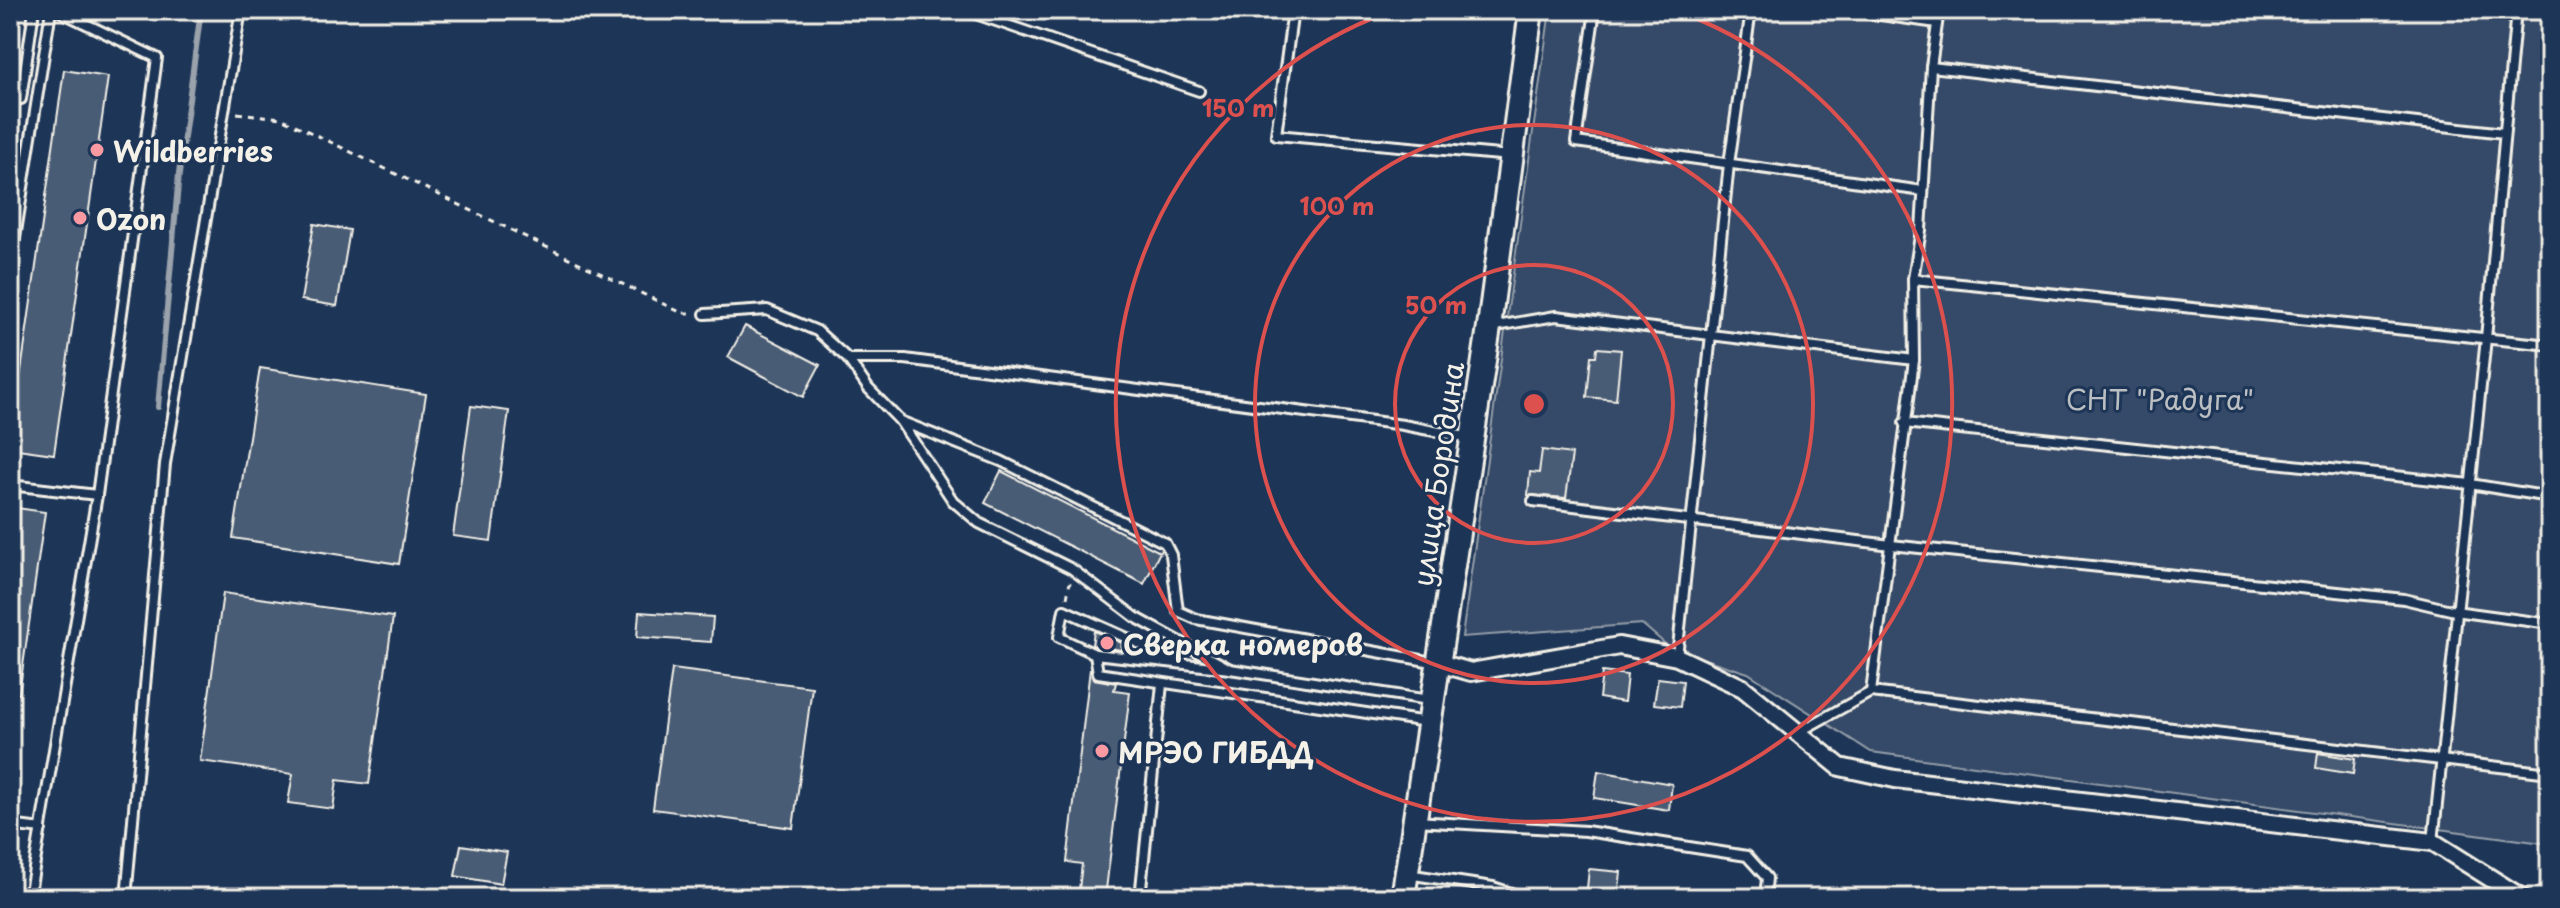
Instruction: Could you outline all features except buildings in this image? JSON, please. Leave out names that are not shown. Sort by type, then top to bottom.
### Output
[{"type":"main road","name":"улица Бородина","points":[[1403,898],[1489,327],[1531,10]]},
{"type":"street","points":[[1439,663],[1471,672],[1619,646],[1677,657],[1743,688],[1840,767],[1895,779],[2433,842],[2522,898]]},
{"type":"lane","points":[[10,102],[21,99],[34,10]]},
{"type":"lane","points":[[10,270],[51,10]]},
{"type":"lane","points":[[29,898],[97,495],[157,58],[57,10]]},
{"type":"lane","points":[[126,898],[165,464],[221,111],[241,10]]},
{"type":"lane","points":[[964,10],[1199,91]]},
{"type":"lane","points":[[1293,10],[1276,135],[1512,156]]},
{"type":"lane","points":[[1595,10],[1576,142],[1923,191]]},
{"type":"lane","points":[[1677,657],[1694,523],[1729,164],[1751,10]]},
{"type":"lane","points":[[1845,10],[1937,23]]},
{"type":"lane","points":[[1871,692],[1914,360],[1913,279],[1923,191],[1931,67],[1939,10]]},
{"type":"lane","points":[[2433,842],[2486,338],[2516,10]]},
{"type":"lane","points":[[1931,67],[2504,133]]},
{"type":"lane","points":[[1913,279],[2550,345]]},
{"type":"lane","points":[[705,314],[767,310],[817,331],[848,359],[868,388],[900,421],[953,501],[979,523],[1072,569],[1135,617],[1230,669]]},
{"type":"lane","points":[[1489,327],[1556,316],[1914,360]]},
{"type":"lane","points":[[848,359],[905,359],[1403,425],[1471,438]]},
{"type":"lane","points":[[900,421],[1001,461],[1165,543],[1171,555],[1178,611],[1196,619],[1439,663]]},
{"type":"lane","points":[[1904,423],[2470,484],[2550,497]]},
{"type":"lane","points":[[10,485],[97,495]]},
{"type":"lane","points":[[1533,501],[1694,523],[2404,599],[2455,611],[2550,624]]},
{"type":"lane","points":[[1180,662],[1064,610],[1059,637],[1095,654],[1230,669],[1429,711]]},
{"type":"lane","points":[[1095,654],[1098,673],[1162,684],[1429,711]]},
{"type":"lane","points":[[1140,898],[1162,684]]},
{"type":"lane","points":[[1796,733],[1871,692],[2550,773]]},
{"type":"lane","points":[[1414,821],[1586,831],[1747,856],[1767,878],[1765,898]]},
{"type":"lane","points":[[10,825],[41,829]]},
{"type":"lane","points":[[1407,874],[1493,887],[1526,898]]},
{"type":"path","points":[[221,111],[281,118],[682,313],[705,314]]},
{"type":"path","points":[[1064,610],[1072,569]]},
{"type":"green space","name":"СНТ \"Радуга\"","points":[[1550,10],[2550,10],[2550,844],[1871,752],[1748,673],[1670,648],[1642,624],[1462,637]]},
{"type":"waterway","points":[[158,407],[179,174],[201,10]]},
{"type":"place","name":"Wildberries","points":[[97,150]]},
{"type":"place","name":"Ozon","points":[[80,218]]},
{"type":"place","name":"Сверка номеров","points":[[1107,643]]},
{"type":"place","name":"МРЭО ГИБДД","points":[[1102,751]]}]
